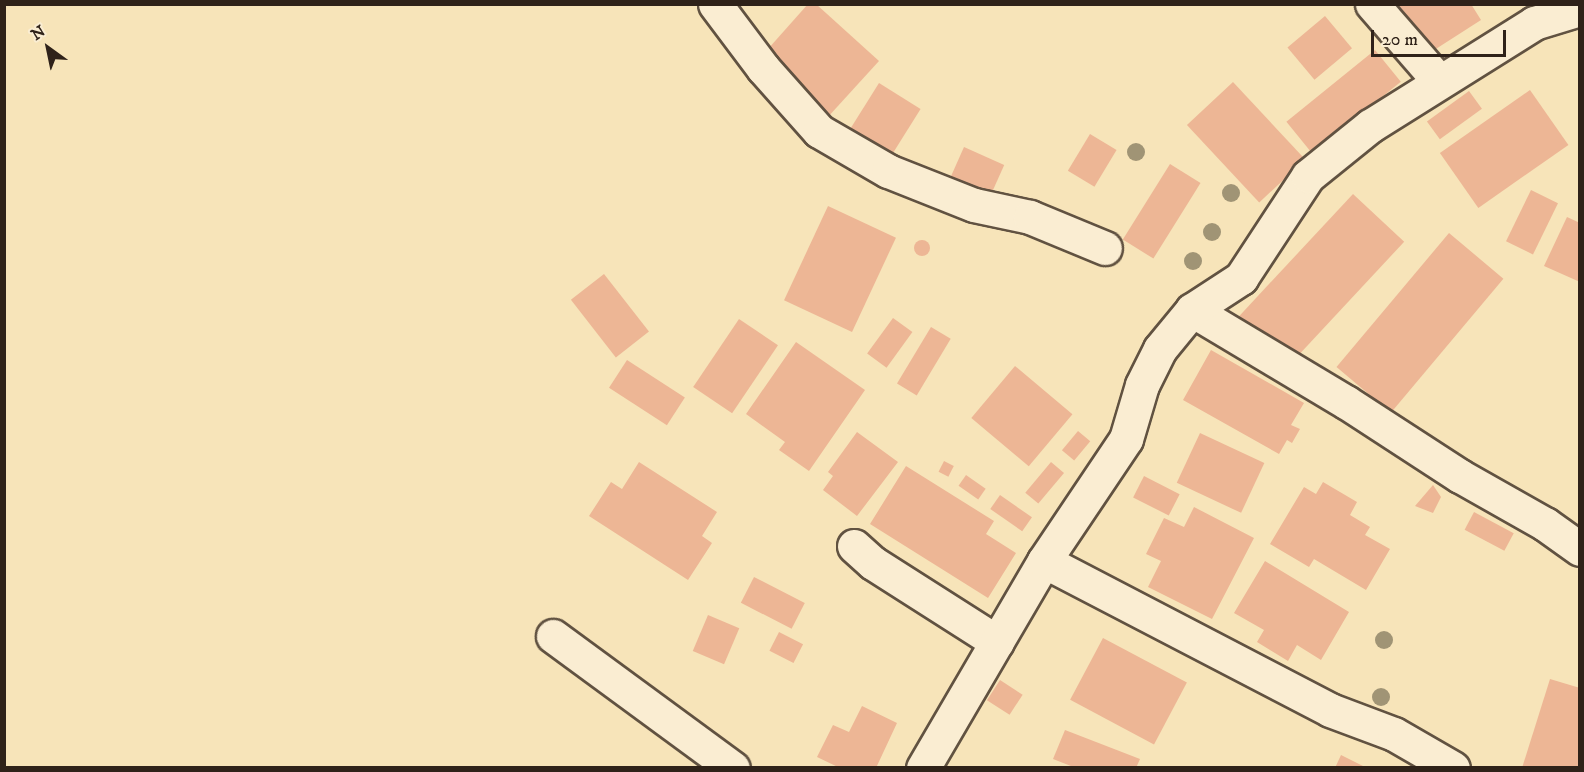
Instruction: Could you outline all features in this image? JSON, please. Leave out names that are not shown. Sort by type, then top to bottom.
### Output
[{"type":"street","points":[[715,4],[763,68],[819,131],[888,171],[974,205],[1030,217],[1105,248]]},
{"type":"street","points":[[1372,4],[1439,81]]},
{"type":"street","points":[[923,768],[1044,561],[1126,439],[1142,385],[1160,349],[1192,310],[1241,278],[1308,176],[1370,126],[1534,23],[1580,9]]},
{"type":"street","points":[[1192,310],[1460,476],[1545,524],[1580,549]]},
{"type":"street","points":[[854,546],[873,563],[997,642]]},
{"type":"street","points":[[1044,561],[1330,710],[1394,734],[1453,768]]},
{"type":"street","points":[[553,636],[733,768]]},
{"type":"building","points":[[808,4],[816,4],[879,61],[827,118],[760,58]]},
{"type":"building","points":[[1396,4],[1471,4],[1481,20],[1428,54]]},
{"type":"building","points":[[1325,16],[1352,48],[1314,80],[1287,47]]},
{"type":"building","points":[[1375,50],[1401,82],[1312,154],[1286,122]]},
{"type":"building","points":[[1233,82],[1305,160],[1259,202],[1187,125]]},
{"type":"building","points":[[879,83],[921,109],[890,157],[849,131]]},
{"type":"building","points":[[1530,90],[1568,145],[1478,208],[1440,153]]},
{"type":"building","points":[[1469,91],[1482,109],[1440,139],[1427,122]]},
{"type":"building","points":[[1090,134],[1117,150],[1094,187],[1068,171]]},
{"type":"building","points":[[964,147],[1004,165],[988,201],[948,183]]},
{"type":"building","points":[[1170,164],[1201,183],[1153,259],[1123,239]]},
{"type":"building","points":[[1531,190],[1558,203],[1533,254],[1506,241]]},
{"type":"building","points":[[1353,194],[1404,242],[1290,364],[1239,316]]},
{"type":"building","points":[[828,206],[896,238],[852,332],[784,300]]},
{"type":"building","points":[[1567,217],[1580,223],[1580,282],[1544,266]]},
{"type":"building","points":[[1449,233],[1503,279],[1391,413],[1337,367]]},
{"type":"building","points":[[919,240],[925,240],[930,248],[928,254],[919,256],[914,251],[914,245]]},
{"type":"building","points":[[604,274],[649,332],[616,357],[571,300]]},
{"type":"building","points":[[893,318],[912,332],[887,368],[867,354]]},
{"type":"building","points":[[739,319],[778,345],[732,413],[693,387]]},
{"type":"building","points":[[931,327],[951,339],[917,395],[897,384]]},
{"type":"building","points":[[796,342],[865,390],[809,471],[779,450],[785,442],[746,414]]},
{"type":"building","points":[[1211,350],[1304,403],[1291,425],[1300,429],[1292,443],[1287,440],[1279,454],[1183,400]]},
{"type":"building","points":[[627,360],[685,398],[667,425],[609,388]]},
{"type":"building","points":[[1015,366],[1072,414],[1029,466],[971,418]]},
{"type":"building","points":[[1078,431],[1090,441],[1074,460],[1062,450]]},
{"type":"building","points":[[857,432],[898,462],[857,516],[823,490],[833,476],[828,472]]},
{"type":"building","points":[[1200,433],[1264,463],[1241,513],[1177,483]]},
{"type":"building","points":[[944,461],[954,466],[948,477],[939,472]]},
{"type":"building","points":[[639,462],[717,512],[702,536],[712,543],[688,580],[589,516],[611,482],[622,489]]},
{"type":"building","points":[[1051,462],[1064,473],[1038,504],[1025,493]]},
{"type":"building","points":[[906,466],[994,521],[986,534],[1016,553],[988,598],[870,524]]},
{"type":"building","points":[[966,475],[986,489],[978,499],[959,486]]},
{"type":"building","points":[[1144,476],[1180,494],[1169,516],[1133,497]]},
{"type":"building","points":[[1323,482],[1357,502],[1350,515],[1370,527],[1365,535],[1390,549],[1366,590],[1314,559],[1309,567],[1270,544],[1304,487],[1316,494]]},
{"type":"building","points":[[1433,485],[1441,497],[1433,513],[1415,506]]},
{"type":"building","points":[[1000,495],[1032,517],[1022,531],[990,509]]},
{"type":"building","points":[[1194,507],[1254,538],[1212,619],[1148,587],[1161,561],[1146,554],[1164,518],[1184,527]]},
{"type":"building","points":[[1474,512],[1514,533],[1504,551],[1465,530]]},
{"type":"building","points":[[1265,561],[1349,612],[1321,660],[1297,645],[1288,661],[1257,642],[1264,630],[1234,613]]},
{"type":"building","points":[[754,577],[805,603],[792,629],[741,603]]},
{"type":"building","points":[[708,615],[739,628],[724,664],[693,651]]},
{"type":"building","points":[[779,632],[803,644],[794,663],[769,651]]},
{"type":"building","points":[[1103,638],[1187,683],[1154,744],[1070,700]]},
{"type":"building","points":[[1550,679],[1580,688],[1580,768],[1522,768]]},
{"type":"building","points":[[1000,680],[1023,695],[1010,715],[987,700]]},
{"type":"building","points":[[862,706],[897,723],[876,768],[840,768],[817,757],[833,725],[849,732]]},
{"type":"building","points":[[1065,730],[1140,759],[1136,768],[1076,768],[1053,759]]},
{"type":"building","points":[[1341,755],[1367,768],[1335,768]]}]
